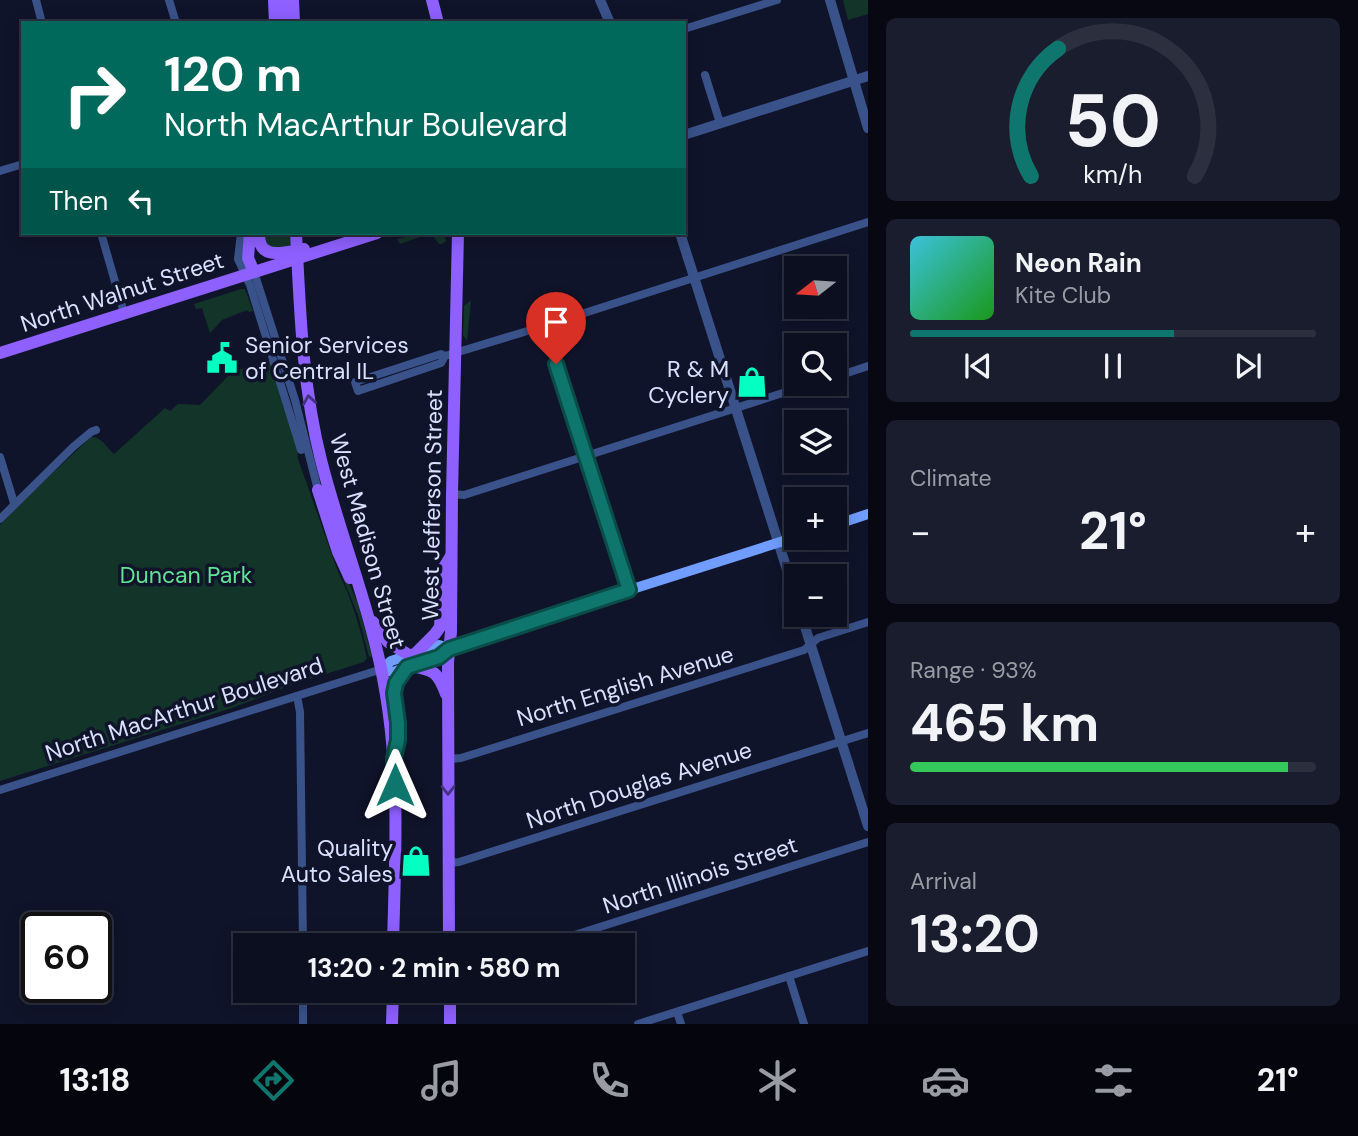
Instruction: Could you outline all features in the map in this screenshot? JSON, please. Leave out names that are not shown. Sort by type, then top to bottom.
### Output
[{"type":"main road","points":[[274,0],[275,21]]},
{"type":"main road","points":[[284,0],[285,21]]},
{"type":"main road","points":[[293,0],[294,21]]},
{"type":"main road","points":[[432,0],[437,21]]},
{"type":"main road","points":[[250,235],[250,273]]},
{"type":"main road","points":[[259,235],[259,243],[269,253],[322,250]]},
{"type":"main road","name":"West Madison Street","points":[[297,235],[302,346],[311,414],[323,470],[368,615],[389,709],[396,794],[393,933]]},
{"type":"main road","name":"North Walnut Street","points":[[1,350],[371,235]]},
{"type":"main road","points":[[450,235],[458,250]]},
{"type":"main road","name":"West Jefferson Street","points":[[449,933],[451,355],[458,235]]},
{"type":"main road","points":[[318,490],[338,552],[368,615],[388,642],[411,660],[434,672],[441,681],[448,700]]},
{"type":"main road","points":[[847,520],[868,514]]},
{"type":"main road","name":"North MacArthur Boulevard","points":[[382,669],[391,661],[411,660],[439,645],[449,649],[784,540]]},
{"type":"main road","points":[[394,758],[398,740],[394,693],[396,683],[411,660],[440,627],[443,569],[451,555]]},
{"type":"main road","points":[[392,1024],[393,1003]]},
{"type":"main road","points":[[450,1003],[450,1024]]},
{"type":"street","points":[[36,0],[41,21]]},
{"type":"street","points":[[169,0],[175,21]]},
{"type":"street","points":[[600,0],[609,21]]},
{"type":"street","points":[[686,28],[778,0]]},
{"type":"street","points":[[830,0],[868,128]]},
{"type":"street","points":[[705,75],[720,123]]},
{"type":"street","points":[[686,134],[868,76]]},
{"type":"street","points":[[0,171],[21,165]]},
{"type":"street","points":[[451,355],[441,354],[355,382],[358,391],[441,363],[451,355],[868,222]]},
{"type":"street","points":[[102,235],[124,313]]},
{"type":"street","points":[[241,235],[238,259],[240,266],[250,273],[295,400],[318,490]]},
{"type":"street","points":[[681,235],[785,564]]},
{"type":"street","points":[[250,273],[302,450]]},
{"type":"street","points":[[544,326],[629,590]]},
{"type":"street","points":[[847,373],[868,366]]},
{"type":"street","points":[[452,494],[464,495],[784,393]]},
{"type":"street","points":[[0,519],[73,447],[96,430]]},
{"type":"street","points":[[0,457],[14,503]]},
{"type":"street","name":"North English Avenue","points":[[449,759],[461,758],[804,650],[818,638],[868,622]]},
{"type":"street","points":[[805,627],[868,826]]},
{"type":"street","name":"North MacArthur Boulevard","points":[[0,790],[382,669]]},
{"type":"street","points":[[297,696],[300,712],[303,933]]},
{"type":"street","name":"North Douglas Avenue","points":[[449,863],[868,733]]},
{"type":"street","name":"North Illinois Street","points":[[581,933],[868,842]]},
{"type":"street","points":[[638,1024],[868,951]]},
{"type":"street","points":[[789,976],[804,1024]]},
{"type":"street","points":[[303,1003],[303,1024]]},
{"type":"street","points":[[677,1012],[681,1024]]},
{"type":"green space","points":[[843,0],[868,0],[868,14],[848,20]]},
{"type":"green space","points":[[263,235],[290,235],[290,245],[269,247]]},
{"type":"green space","points":[[416,235],[425,235],[400,244],[397,239]]},
{"type":"green space","points":[[432,235],[442,235],[446,241],[439,244]]},
{"type":"green space","points":[[245,289],[253,311],[247,310],[222,320],[210,333],[202,308],[196,309],[194,304]]},
{"type":"green space","points":[[471,300],[467,341],[463,335],[464,306]]},
{"type":"green space","name":"Duncan Park","points":[[270,360],[298,459],[351,603],[367,658],[364,662],[294,684],[232,708],[0,781],[0,525],[91,437],[101,440],[114,454],[165,408],[170,411],[178,404],[200,405],[232,372]]},
{"type":"green space","points":[[312,491],[315,492],[358,604],[372,656],[369,657],[358,615],[329,544]]},
{"type":"place","name":"Senior Services of Central IL","points":[[222,358]]},
{"type":"place","name":"R & M Cyclery","points":[[752,382]]},
{"type":"place","name":"Quality Auto Sales","points":[[416,861]]},
{"type":"route","points":[[395,785],[394,758],[398,723],[394,693],[396,683],[407,667],[439,657],[449,649],[500,631],[629,590],[556,364]]}]
